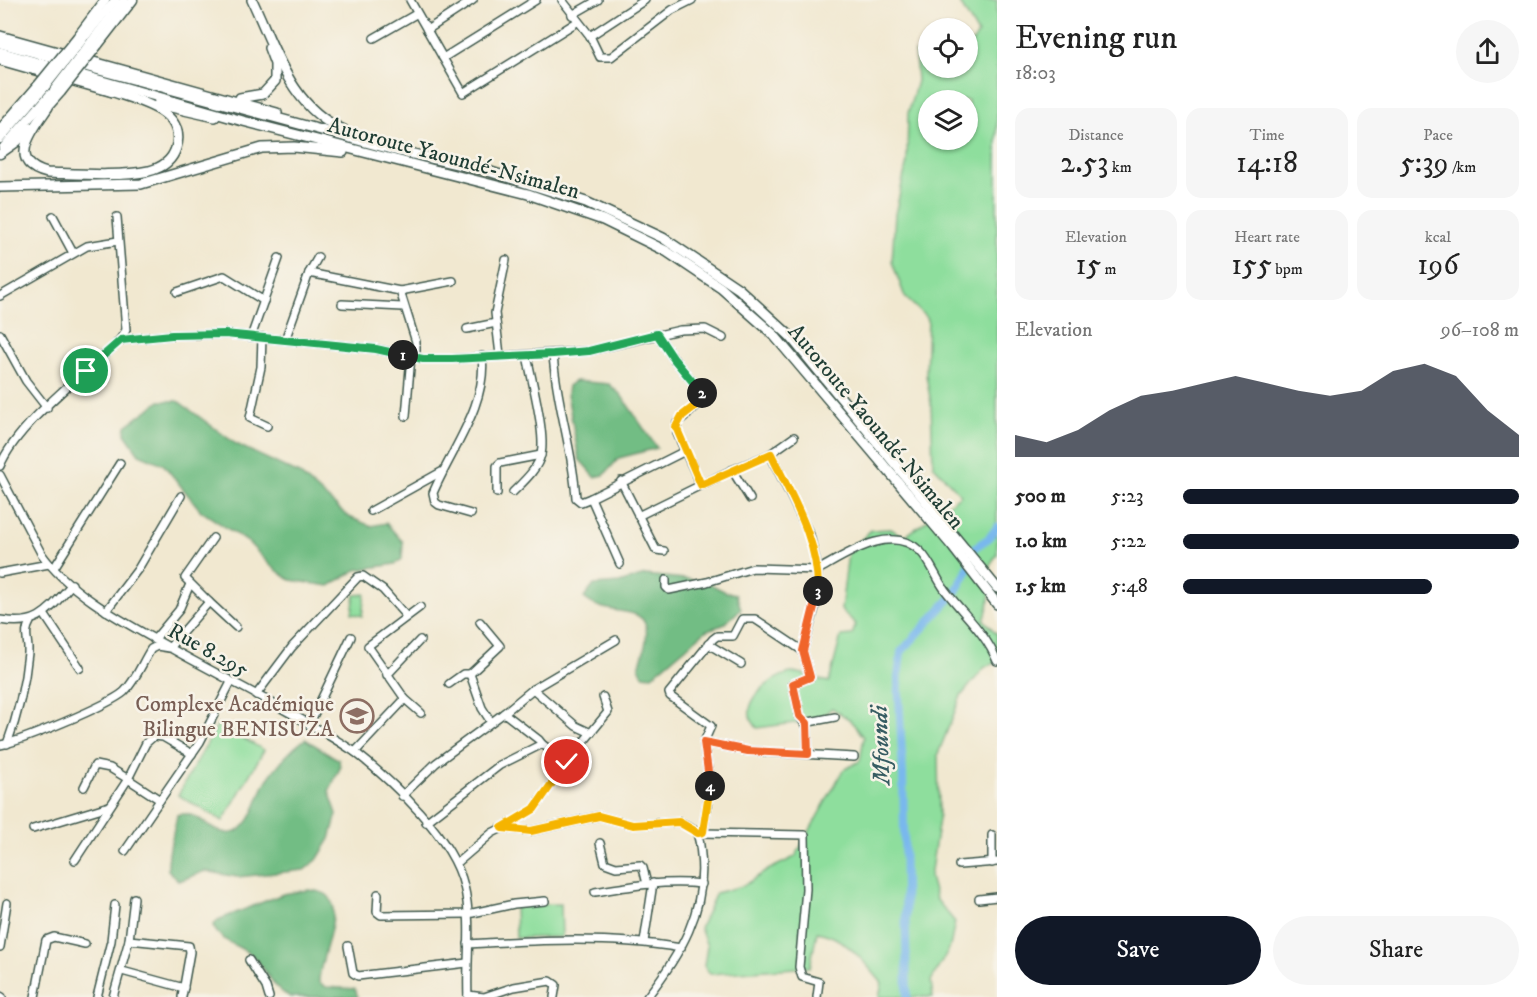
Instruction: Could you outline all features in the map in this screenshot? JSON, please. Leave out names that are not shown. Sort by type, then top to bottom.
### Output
[{"type":"highway","points":[[215,94],[238,98],[256,96],[270,89],[275,81],[276,73],[271,53],[245,0]]},
{"type":"highway","points":[[252,0],[292,85],[308,108],[336,127],[391,149]]},
{"type":"highway","points":[[0,34],[265,108],[313,128]]},
{"type":"highway","name":"Autoroute Yaoundé-Nsimalen","points":[[0,43],[391,149],[488,171],[586,202],[663,238],[715,271],[767,313],[804,352],[984,578],[997,604]]},
{"type":"highway","name":"Autoroute Yaoundé-Nsimalen","points":[[0,52],[376,157],[485,181],[568,206],[636,235],[693,268],[721,288],[773,334],[956,543]]},
{"type":"highway","points":[[0,60],[195,114],[243,121]]},
{"type":"highway","points":[[48,107],[28,136],[24,148],[26,158],[38,171],[54,173],[130,172],[148,171],[163,166],[172,158],[176,147],[176,129],[169,115],[108,90]]},
{"type":"highway","points":[[0,187],[141,184],[175,176],[240,153],[278,147],[376,157]]},
{"type":"highway","name":"Autoroute Yaoundé-Nsimalen","points":[[984,578],[997,588]]},
{"type":"main road","points":[[87,41],[105,0]]},
{"type":"main road","points":[[0,139],[49,88],[87,41],[115,0]]},
{"type":"main road","points":[[0,152],[87,41],[124,0]]},
{"type":"main road","points":[[87,41],[134,0]]},
{"type":"main road","points":[[0,152],[22,138],[48,107],[49,88]]},
{"type":"main road","points":[[0,129],[49,88]]},
{"type":"street","points":[[410,0],[463,93],[577,22]]},
{"type":"street","points":[[427,30],[473,0]]},
{"type":"street","points":[[443,58],[536,0]]},
{"type":"street","points":[[562,0],[590,36],[600,57],[611,57],[672,10],[692,0]]},
{"type":"street","points":[[572,15],[598,0]]},
{"type":"street","points":[[590,36],[645,0]]},
{"type":"street","points":[[374,38],[416,14]]},
{"type":"street","points":[[53,216],[73,253]]},
{"type":"street","points":[[0,466],[12,447],[47,408],[121,340],[127,324],[117,217]]},
{"type":"street","points":[[0,296],[73,253],[97,243],[118,241]]},
{"type":"street","points":[[285,340],[309,273],[318,257]]},
{"type":"street","points":[[251,337],[279,258]]},
{"type":"street","points":[[500,355],[495,313],[506,261]]},
{"type":"street","points":[[309,273],[400,291],[453,281]]},
{"type":"street","points":[[177,292],[224,276],[264,301]]},
{"type":"street","points":[[400,291],[403,307],[416,342],[406,416]]},
{"type":"street","points":[[342,304],[403,307]]},
{"type":"street","points":[[467,329],[496,324]]},
{"type":"street","points":[[121,340],[172,335],[262,337],[376,349],[414,357],[452,359],[589,351],[657,334],[699,329],[723,338]]},
{"type":"street","points":[[0,334],[26,381],[47,408]]},
{"type":"street","points":[[657,334],[673,358],[703,394],[700,402],[677,423],[677,433],[701,485]]},
{"type":"street","points":[[262,337],[261,367],[249,418],[267,426]]},
{"type":"street","points":[[553,354],[555,390],[574,474],[576,498],[581,502],[685,451]]},
{"type":"street","points":[[513,492],[528,478],[541,455],[541,434],[527,355]]},
{"type":"street","points":[[471,514],[435,502],[433,493],[479,394],[483,376],[482,356]]},
{"type":"street","points":[[638,516],[732,470],[771,454],[794,437]]},
{"type":"street","points":[[771,454],[810,535],[818,570],[816,604],[803,651],[810,677],[793,684],[800,716],[807,723],[808,754]]},
{"type":"street","points":[[497,493],[497,466],[500,463],[541,455]]},
{"type":"street","points":[[0,573],[51,566],[120,463]]},
{"type":"street","points":[[732,470],[750,499]]},
{"type":"street","points":[[371,511],[441,472]]},
{"type":"street","name":"Rue 8.295","points":[[0,475],[3,489],[51,566],[72,584],[106,611],[154,640],[355,752],[426,822],[457,863],[465,888],[468,914],[468,996]]},
{"type":"street","points":[[621,481],[656,550],[664,551]]},
{"type":"street","points":[[106,611],[138,569],[181,496]]},
{"type":"street","points":[[591,498],[620,564]]},
{"type":"street","points":[[213,538],[185,578],[236,627]]},
{"type":"street","points":[[666,580],[669,590],[753,568],[818,570],[878,542],[904,540],[920,551],[944,589],[980,628],[997,661]]},
{"type":"street","points":[[256,695],[292,647],[358,577],[363,576],[382,590],[406,616]]},
{"type":"street","points":[[0,620],[30,622],[44,614],[72,584]]},
{"type":"street","points":[[154,640],[179,610],[190,584]]},
{"type":"street","points":[[3,744],[116,698],[131,684],[151,649],[157,646],[169,648],[209,602]]},
{"type":"street","points":[[420,607],[368,646],[405,699],[421,713]]},
{"type":"street","points":[[44,614],[80,668]]},
{"type":"street","points":[[647,997],[681,948],[694,916],[702,884],[700,833],[710,786],[704,742],[711,729],[710,724],[669,693],[708,644],[717,636],[733,636],[740,621],[749,618],[755,619],[803,651]]},
{"type":"street","points":[[3,744],[21,700],[28,653],[25,633],[30,622]]},
{"type":"street","points":[[448,684],[464,674],[470,674],[500,646],[480,622]]},
{"type":"street","points":[[309,725],[351,637]]},
{"type":"street","points":[[387,675],[420,640]]},
{"type":"street","points":[[402,796],[436,764],[533,689],[616,640]]},
{"type":"street","points":[[708,644],[741,664]]},
{"type":"street","points":[[470,674],[479,701],[491,722]]},
{"type":"street","points":[[125,851],[192,754],[231,682]]},
{"type":"street","points":[[533,689],[576,726],[591,733]]},
{"type":"street","points":[[457,863],[492,833],[534,809],[567,762],[608,712],[603,697]]},
{"type":"street","points":[[355,752],[405,699]]},
{"type":"street","points":[[504,713],[567,762]]},
{"type":"street","points":[[807,723],[835,717]]},
{"type":"street","points":[[75,860],[128,779],[146,743],[154,736],[163,737],[192,754]]},
{"type":"street","points":[[704,742],[748,751],[854,757]]},
{"type":"street","points":[[426,822],[500,765],[542,744]]},
{"type":"street","points":[[84,787],[95,765],[110,768],[160,800]]},
{"type":"street","points":[[33,829],[109,806]]},
{"type":"street","points":[[502,828],[531,831],[599,816],[633,825],[679,822],[700,833],[805,835],[806,889],[799,967],[802,977],[819,982],[817,997]]},
{"type":"street","points":[[959,865],[995,862],[992,835]]},
{"type":"street","points":[[600,843],[605,863],[616,867],[640,865],[650,883],[644,942]]},
{"type":"street","points":[[594,892],[650,883],[678,881],[702,884]]},
{"type":"street","points":[[378,894],[377,912],[381,915],[468,914],[514,904],[545,901]]},
{"type":"street","points":[[979,898],[997,897]]},
{"type":"street","points":[[113,997],[129,940],[134,898]]},
{"type":"street","points":[[0,947],[8,903]]},
{"type":"street","points":[[97,997],[111,941],[115,905]]},
{"type":"street","points":[[35,997],[46,940],[54,937],[85,944]]},
{"type":"street","points":[[468,944],[544,939],[644,942],[681,948]]},
{"type":"street","points":[[129,940],[189,946],[190,952],[182,997]]},
{"type":"street","points":[[348,946],[353,973],[358,976],[467,963]]},
{"type":"street","points":[[249,960],[267,987],[269,997]]},
{"type":"street","points":[[122,971],[184,988]]},
{"type":"street","points":[[468,996],[484,997],[514,987],[550,981],[556,985],[554,997]]},
{"type":"green space","points":[[958,0],[997,0],[997,554],[990,565],[990,593],[984,620],[997,634],[997,662],[985,667],[961,696],[938,754],[939,819],[930,877],[936,899],[955,922],[950,947],[931,981],[933,997],[879,997],[882,983],[853,951],[827,934],[817,932],[810,967],[710,974],[704,966],[707,946],[700,928],[716,893],[743,886],[795,857],[843,770],[860,761],[864,737],[849,719],[832,708],[817,720],[757,728],[750,716],[753,700],[773,680],[790,673],[829,682],[841,636],[852,635],[856,624],[841,610],[848,553],[871,530],[891,529],[904,537],[961,495],[933,465],[931,403],[926,375],[928,319],[905,297],[892,262],[895,214],[907,162],[908,113],[917,81],[915,53],[918,52],[918,78],[978,78],[978,18],[969,18]]},
{"type":"green space","points":[[575,381],[609,384],[621,395],[657,448],[619,458],[604,475],[595,477],[579,459],[567,394],[568,386]]},
{"type":"green space","points":[[160,401],[178,401],[236,444],[299,474],[349,517],[371,526],[386,523],[403,542],[402,559],[395,564],[356,570],[329,586],[290,580],[271,566],[248,542],[201,511],[163,464],[139,454],[125,434],[126,426]]},
{"type":"green space","points":[[645,575],[704,581],[726,592],[736,594],[741,609],[723,625],[707,630],[652,676],[643,675],[639,667],[646,643],[646,628],[642,618],[596,606],[584,598],[594,585],[619,583]]},
{"type":"green space","points":[[365,594],[362,616],[352,613],[355,595]]},
{"type":"green space","points":[[218,724],[264,750],[223,821],[178,795]]},
{"type":"green space","points":[[305,739],[339,760],[340,768],[329,791],[337,814],[330,839],[317,860],[304,870],[237,877],[205,871],[179,881],[168,870],[177,815],[192,815],[224,833],[239,830],[250,818],[271,774]]},
{"type":"green space","points":[[309,890],[327,895],[332,902],[333,911],[319,982],[326,987],[355,989],[358,997],[291,997],[278,989],[256,959],[225,939],[213,926],[218,920],[283,894]]},
{"type":"green space","points":[[561,904],[562,937],[516,938],[515,905]]},
{"type":"waterway","name":"Mfoundi","points":[[907,997],[903,774],[898,678],[901,652],[955,593],[966,573],[974,548],[989,538],[997,527]]},
{"type":"place","name":"Complexe Académique Bilingue BENISUZA","points":[[357,716]]},
{"type":"route","points":[[86,371],[121,340],[172,335],[225,334],[262,337],[376,349],[423,359],[452,359],[589,351],[657,334],[689,379],[703,394],[700,402],[682,416],[676,427],[680,441],[701,485],[771,454],[810,535],[818,570],[816,604],[803,651],[810,678],[793,684],[800,716],[804,723],[807,723],[808,754],[748,751],[704,742],[710,786],[703,832],[698,833],[679,822],[633,825],[599,816],[531,831],[502,828],[534,809],[542,801],[548,788],[567,762]]}]
